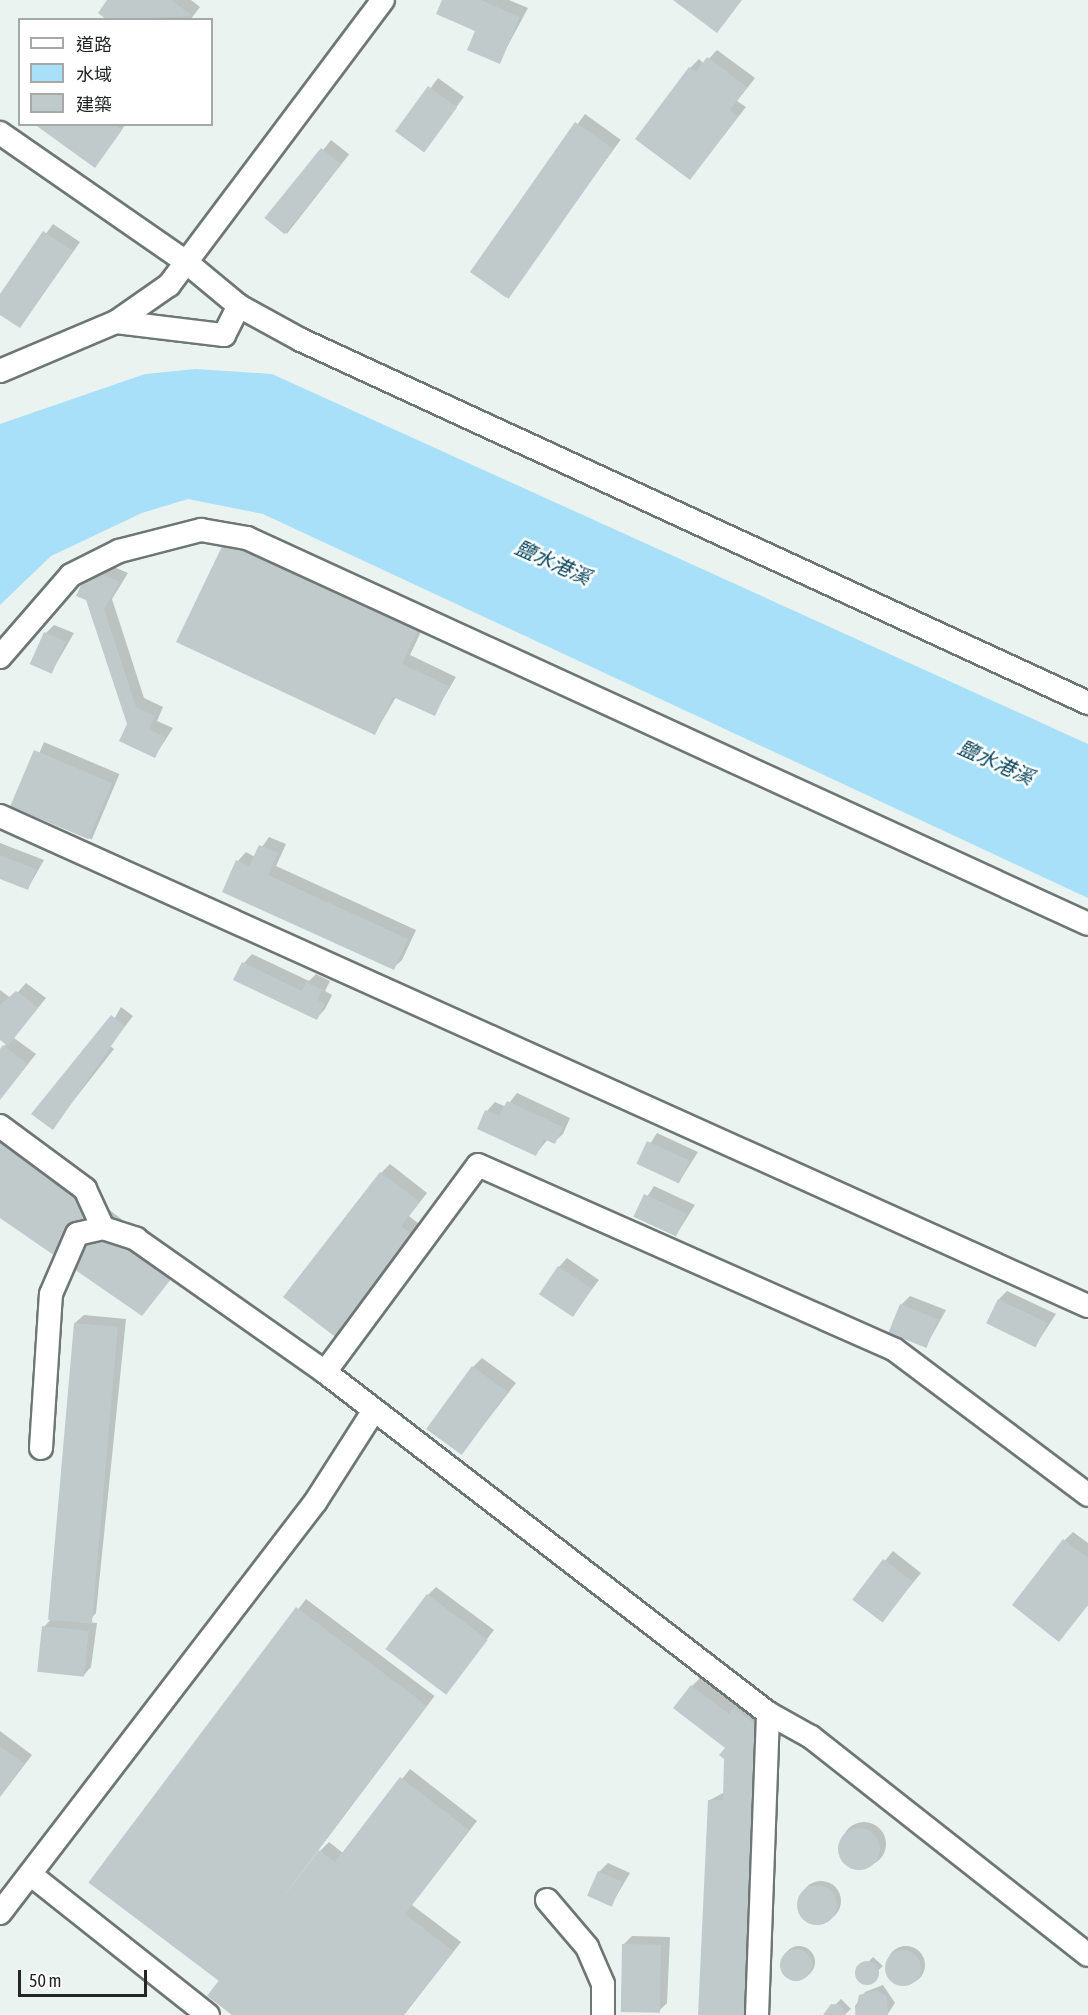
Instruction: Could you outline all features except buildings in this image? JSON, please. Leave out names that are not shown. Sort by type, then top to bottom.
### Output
[{"type":"lane","points":[[0,371],[116,322],[169,285],[383,0]]},
{"type":"lane","points":[[0,133],[186,262],[239,306],[423,397],[1088,703]]},
{"type":"lane","points":[[116,322],[224,334],[239,306]]},
{"type":"lane","points":[[0,657],[71,575],[119,551],[201,530],[247,538],[1088,924]]},
{"type":"lane","points":[[0,816],[1088,1306]]},
{"type":"lane","points":[[0,1126],[85,1189],[103,1228]]},
{"type":"lane","points":[[326,1372],[478,1165],[895,1350],[1088,1494]]},
{"type":"lane","points":[[41,1448],[51,1294],[77,1234],[103,1228],[136,1239],[200,1279],[326,1372],[373,1412],[768,1713],[811,1737],[1088,1955]]},
{"type":"lane","points":[[0,1913],[316,1502],[373,1412]]},
{"type":"lane","points":[[757,2015],[768,1713]]},
{"type":"lane","points":[[30,1874],[208,2015]]},
{"type":"lane","points":[[547,1900],[587,1947],[603,1984],[603,2015]]},
{"type":"water","name":"鹽水港溪","points":[[196,369],[272,374],[1088,744],[1088,898],[263,514],[188,499],[142,513],[51,556],[0,605],[0,424],[145,374]]}]
